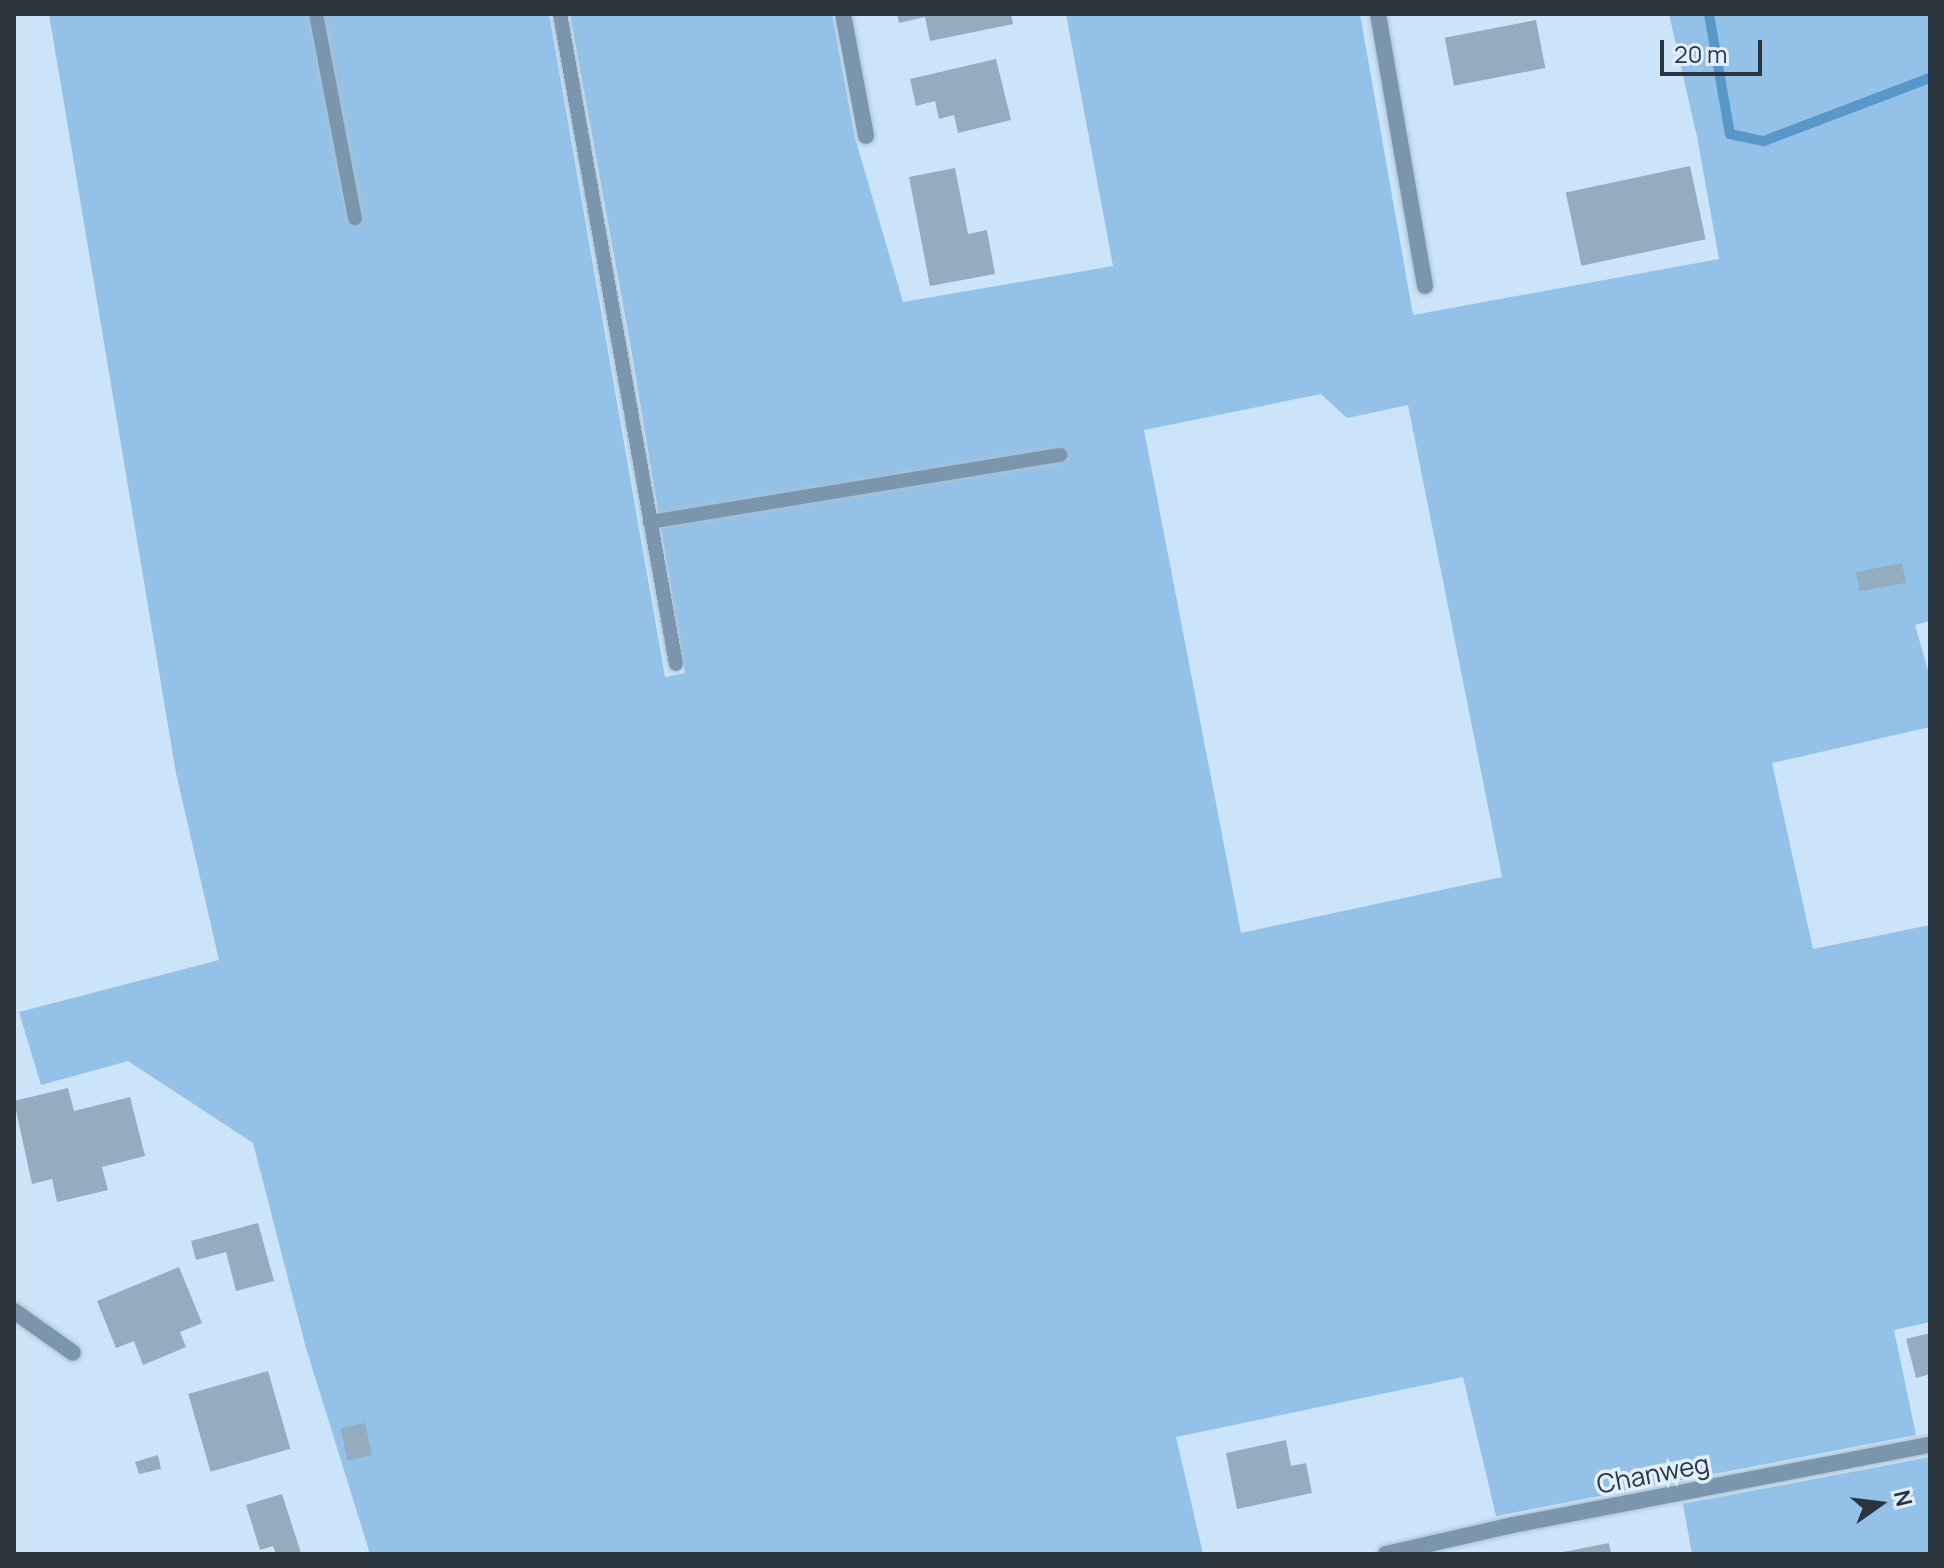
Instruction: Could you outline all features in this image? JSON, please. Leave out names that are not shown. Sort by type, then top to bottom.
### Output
[{"type":"street","points":[[843,14],[866,136]]},
{"type":"street","points":[[1378,14],[1425,286]]},
{"type":"street","points":[[14,1311],[73,1353]]},
{"type":"street","name":"Chanweg","points":[[1386,1554],[1513,1525],[1930,1445]]},
{"type":"lane","points":[[316,14],[355,218]]},
{"type":"lane","points":[[560,14],[676,664]]},
{"type":"lane","points":[[650,522],[1061,455]]},
{"type":"shaded area","points":[[49,14],[549,14],[665,677],[685,673],[631,348],[570,14],[832,14],[855,138],[903,302],[1113,266],[1066,14],[1360,14],[1413,315],[1719,259],[1697,137],[1669,14],[1930,14],[1930,621],[1915,625],[1930,677],[1930,727],[1772,763],[1813,949],[1930,925],[1930,1322],[1894,1330],[1916,1435],[1496,1516],[1463,1377],[1176,1437],[1203,1554],[370,1554],[306,1348],[253,1143],[128,1061],[41,1085],[19,1012],[219,960],[176,773]],"holes":[[[1321,394],[1347,418],[1408,405],[1502,877],[1241,933],[1144,430]]]},
{"type":"shaded area","points":[[1930,1457],[1930,1554],[1692,1554],[1683,1504]]},
{"type":"building","points":[[897,14],[1011,14],[1013,24],[930,41],[925,17],[899,23]]},
{"type":"building","points":[[1536,20],[1545,68],[1454,86],[1445,38]]},
{"type":"building","points":[[996,59],[1011,120],[958,133],[954,115],[939,119],[935,101],[916,106],[910,79]]},
{"type":"building","points":[[1690,166],[1706,239],[1581,266],[1566,192]]},
{"type":"building","points":[[955,168],[968,234],[987,230],[995,274],[930,286],[909,177]]},
{"type":"building","points":[[1902,563],[1906,583],[1860,592],[1856,572]]},
{"type":"building","points":[[68,1088],[74,1111],[130,1097],[145,1156],[102,1167],[108,1190],[57,1202],[52,1179],[32,1184],[14,1101]]},
{"type":"building","points":[[258,1223],[274,1281],[236,1291],[226,1252],[196,1260],[191,1241]]},
{"type":"building","points":[[179,1267],[202,1323],[180,1332],[186,1347],[143,1365],[134,1341],[116,1348],[97,1301]]},
{"type":"building","points":[[1930,1333],[1930,1374],[1916,1378],[1906,1339]]},
{"type":"building","points":[[268,1371],[290,1449],[211,1472],[188,1394]]},
{"type":"building","points":[[365,1423],[372,1455],[347,1460],[341,1428]]},
{"type":"building","points":[[1286,1440],[1291,1466],[1306,1463],[1312,1493],[1237,1509],[1226,1453]]},
{"type":"building","points":[[158,1455],[161,1469],[139,1474],[135,1462]]},
{"type":"building","points":[[282,1494],[301,1553],[298,1554],[276,1554],[273,1546],[260,1550],[246,1505]]},
{"type":"building","points":[[1609,1543],[1611,1554],[1558,1554],[1558,1553]]},
{"type":"waterway","points":[[1709,14],[1730,134],[1764,141],[1930,78]]}]
